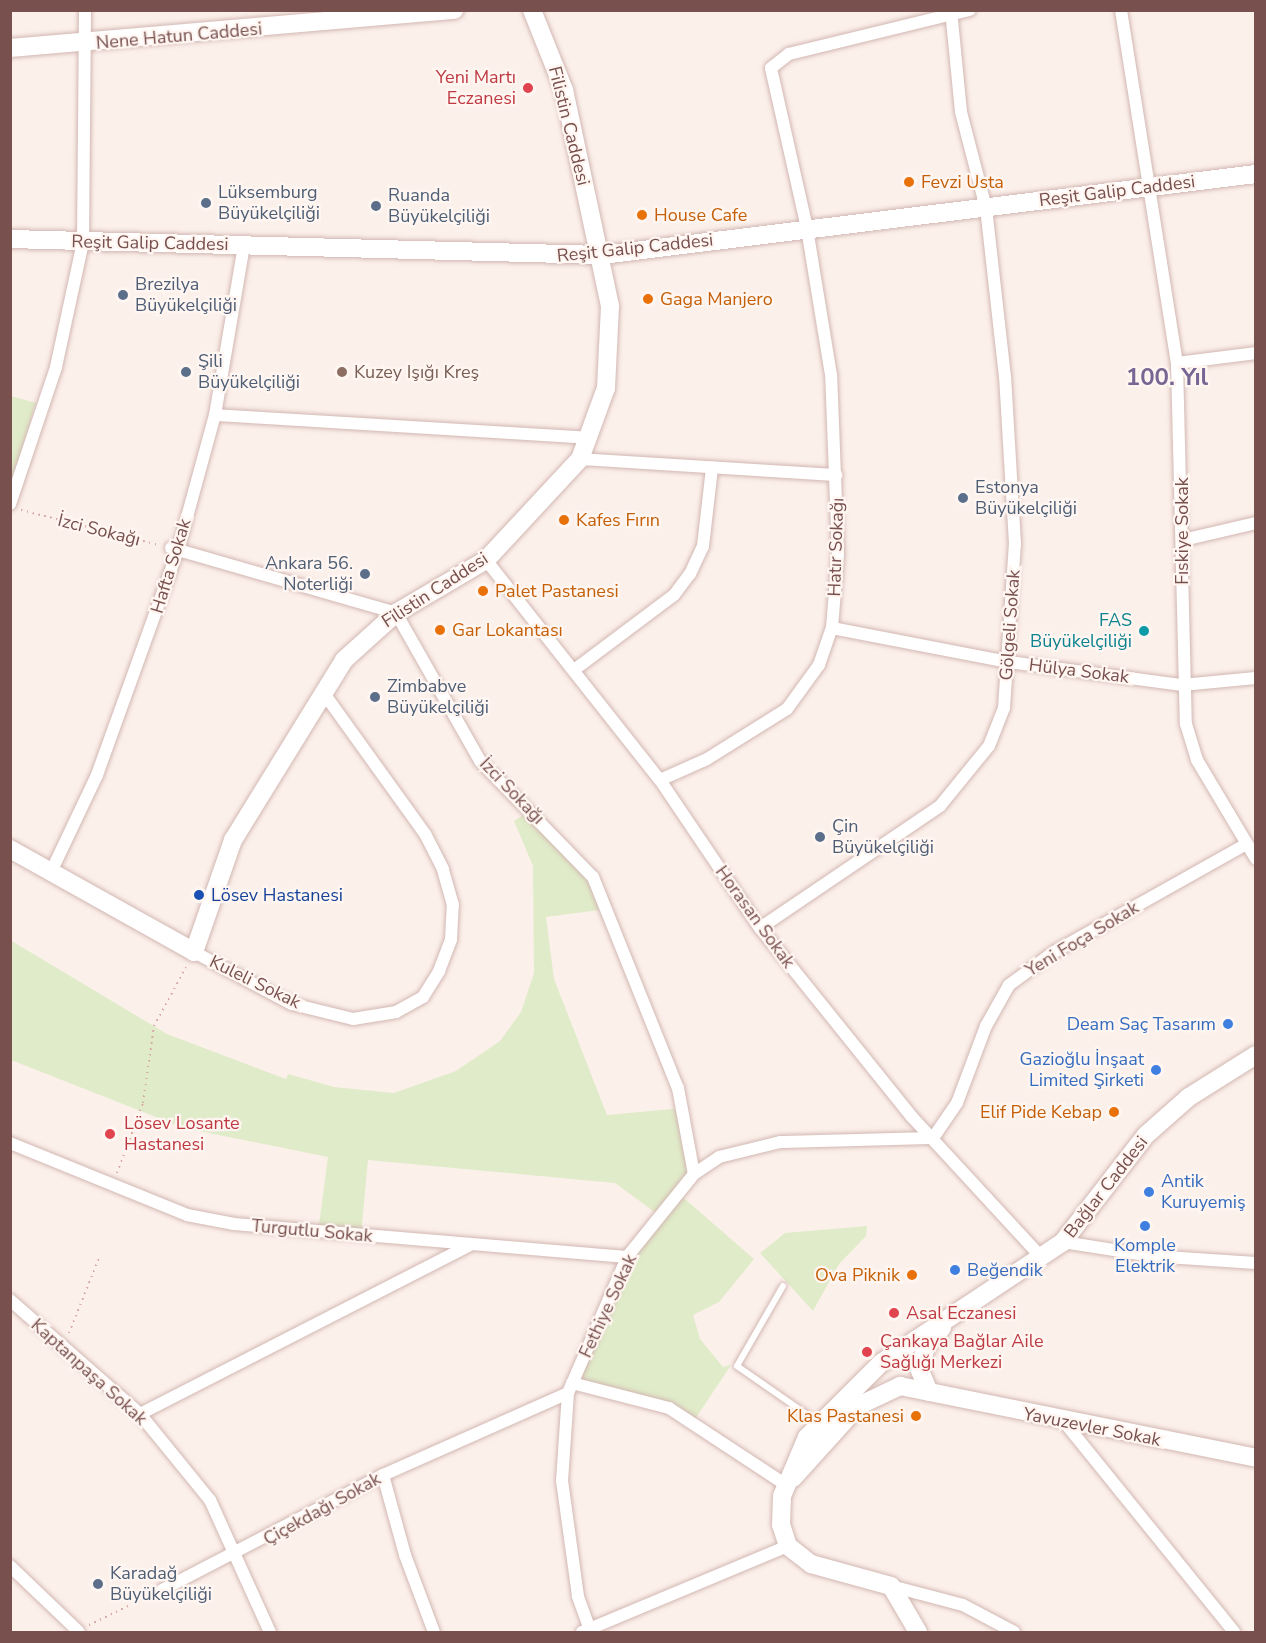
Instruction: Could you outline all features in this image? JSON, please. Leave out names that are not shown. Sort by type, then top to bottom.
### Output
[{"type":"main road","name":"Nene Hatun Caddesi","points":[[10,48],[87,45],[454,10]]},
{"type":"main road","name":"Filistin Caddesi","points":[[194,952],[233,840],[322,692],[369,633],[396,613],[486,560],[580,459],[590,438],[612,346],[602,255],[564,90],[532,10]]},
{"type":"main road","name":"Reşit Galip Caddesi","points":[[10,239],[602,255],[1256,174]]},
{"type":"main road","name":"Kuleli Sokak","points":[[10,849],[194,952]]},
{"type":"main road","name":"Bağlar Caddesi","points":[[788,1546],[780,1511],[786,1485],[797,1453],[819,1423],[881,1362],[1063,1242],[1146,1136],[1189,1097],[1256,1055]]},
{"type":"main road","name":"Bağlar Caddesi","points":[[929,1392],[920,1376],[922,1356],[953,1316]]},
{"type":"main road","points":[[786,1485],[846,1416],[872,1396],[900,1386],[929,1392]]},
{"type":"main road","name":"Yavuzevler Sokak","points":[[929,1392],[1065,1423],[1256,1458]]},
{"type":"main road","points":[[788,1546],[811,1564],[891,1586],[918,1632]]},
{"type":"street","points":[[12,506],[56,367],[83,242],[87,45],[84,10]]},
{"type":"street","points":[[951,13],[970,10]]},
{"type":"street","name":"Fıskiye Sokak","points":[[1121,10],[1153,187],[1177,363],[1183,540],[1182,685],[1197,760],[1243,846],[1256,859]]},
{"type":"street","name":"Gölgeli Sokak","points":[[760,928],[879,850],[940,806],[967,777],[989,746],[1004,708],[1009,662],[1015,544],[1005,377],[986,208],[961,112],[951,13]]},
{"type":"street","name":"Hatır Sokağı","points":[[660,780],[707,759],[787,709],[819,665],[832,628],[837,475],[831,375],[807,228],[771,68],[789,54],[951,13]]},
{"type":"street","name":"Hafta Sokak","points":[[51,872],[125,703],[174,549],[214,415],[244,246]]},
{"type":"street","points":[[1177,363],[1256,353]]},
{"type":"street","points":[[214,415],[590,438]]},
{"type":"street","points":[[580,459],[837,475]]},
{"type":"street","points":[[574,670],[674,595],[690,574],[703,546],[712,468]]},
{"type":"street","points":[[1183,540],[1256,523]]},
{"type":"street","points":[[174,549],[396,613]]},
{"type":"street","name":"Horasan Sokak","points":[[486,560],[660,780],[760,928],[933,1138],[1042,1258]]},
{"type":"street","name":"İzci Sokağı","points":[[396,613],[480,761],[593,877],[678,1088],[694,1174]]},
{"type":"street","name":"Hülya Sokak","points":[[832,628],[1009,662],[1182,685],[1256,678]]},
{"type":"street","name":"Kuleli Sokak","points":[[194,952],[292,1004],[353,1019],[396,1012],[423,997],[440,971],[451,939],[453,905],[442,869],[425,834],[322,692]]},
{"type":"street","name":"Yeni Foça Sokak","points":[[933,1138],[957,1103],[986,1026],[1009,985],[1054,952],[1243,846]]},
{"type":"street","name":"Fethiye Sokak","points":[[585,1630],[562,1481],[570,1388],[627,1257],[694,1174],[719,1157],[780,1142],[933,1138]]},
{"type":"street","name":"Turgutlu Sokak","points":[[10,1143],[187,1215],[234,1224],[627,1257]]},
{"type":"street","points":[[1063,1242],[1151,1256],[1256,1263]]},
{"type":"street","points":[[140,1414],[470,1245]]},
{"type":"street","name":"Kaptanpaşa Sokak","points":[[10,1300],[140,1414],[210,1500],[238,1554],[270,1632]]},
{"type":"street","points":[[570,1388],[636,1397],[693,1422],[786,1485]]},
{"type":"street","name":"Çiçekdağı Sokak","points":[[162,1590],[238,1554],[382,1475],[570,1388]]},
{"type":"street","points":[[1065,1423],[1234,1632]]},
{"type":"street","points":[[382,1475],[405,1555],[434,1632]]},
{"type":"street","points":[[585,1630],[788,1546]]},
{"type":"street","points":[[10,1566],[79,1631]]},
{"type":"street","points":[[891,1586],[963,1605],[1014,1632]]},
{"type":"lane","points":[[783,1286],[737,1366],[819,1423]]},
{"type":"path","name":"İzci Sokağı","points":[[12,506],[174,549]]},
{"type":"path","points":[[112,1186],[143,1103],[154,1026],[194,952]]},
{"type":"path","points":[[63,1348],[99,1258]]},
{"type":"path","points":[[79,1631],[162,1590]]},
{"type":"green space","points":[[10,396],[36,403],[11,483]]},
{"type":"green space","points":[[530,811],[567,846],[607,909],[546,917],[554,979],[607,1115],[683,1108],[694,1174],[678,1193],[754,1259],[719,1302],[693,1315],[700,1339],[723,1367],[731,1365],[693,1422],[669,1408],[572,1383],[627,1257],[660,1216],[615,1183],[368,1160],[361,1235],[318,1232],[328,1157],[184,1128],[11,1060],[10,940],[167,1034],[286,1079],[288,1074],[334,1087],[394,1093],[456,1071],[500,1041],[521,1012],[534,973],[533,866],[514,821]]},
{"type":"green space","points":[[867,1226],[866,1236],[839,1264],[813,1311],[760,1253],[785,1233]]},
{"type":"place","name":"Yeni Martı Eczanesi","points":[[528,88]]},
{"type":"place","name":"Fevzi Usta","points":[[909,182]]},
{"type":"place","name":"Lüksemburg Büyükelçiliği","points":[[206,203]]},
{"type":"place","name":"Ruanda Büyükelçiliği","points":[[376,206]]},
{"type":"place","name":"House Cafe","points":[[642,215]]},
{"type":"place","name":"Brezilya Büyükelçiliği","points":[[123,295]]},
{"type":"place","name":"Gaga Manjero","points":[[648,299]]},
{"type":"place","name":"Şili Büyükelçiliği","points":[[186,372]]},
{"type":"place","name":"Kuzey Işığı Kreş","points":[[342,372]]},
{"type":"place","name":"Estonya Büyükelçiliği","points":[[963,498]]},
{"type":"place","name":"Kafes Fırın","points":[[564,520]]},
{"type":"place","name":"Ankara 56. Noterliği","points":[[365,574]]},
{"type":"place","name":"Palet Pastanesi","points":[[483,591]]},
{"type":"place","name":"Gar Lokantası","points":[[440,630]]},
{"type":"place","name":"FAS Büyükelçiliği","points":[[1144,631]]},
{"type":"place","name":"Zimbabve Büyükelçiliği","points":[[375,697]]},
{"type":"place","name":"Çin Büyükelçiliği","points":[[820,837]]},
{"type":"place","name":"Lösev Hastanesi","points":[[199,895]]},
{"type":"place","name":"Deam Saç Tasarım","points":[[1228,1024]]},
{"type":"place","name":"Gazioğlu İnşaat Limited Şirketi","points":[[1156,1070]]},
{"type":"place","name":"Elif Pide Kebap","points":[[1114,1112]]},
{"type":"place","name":"Lösev Losante Hastanesi","points":[[110,1134]]},
{"type":"place","name":"Antik Kuruyemiş","points":[[1149,1192]]},
{"type":"place","name":"Komple Elektrik","points":[[1145,1226]]},
{"type":"place","name":"Beğendik","points":[[955,1270]]},
{"type":"place","name":"Ova Piknik","points":[[912,1275]]},
{"type":"place","name":"Asal Eczanesi","points":[[894,1313]]},
{"type":"place","name":"Çankaya Bağlar Aile Sağlığı Merkezi","points":[[867,1352]]},
{"type":"place","name":"Klas Pastanesi","points":[[916,1416]]},
{"type":"place","name":"Karadağ Büyükelçiliği","points":[[98,1584]]},
{"type":"district","name":"100. Yıl","points":[[1167,378]]}]
